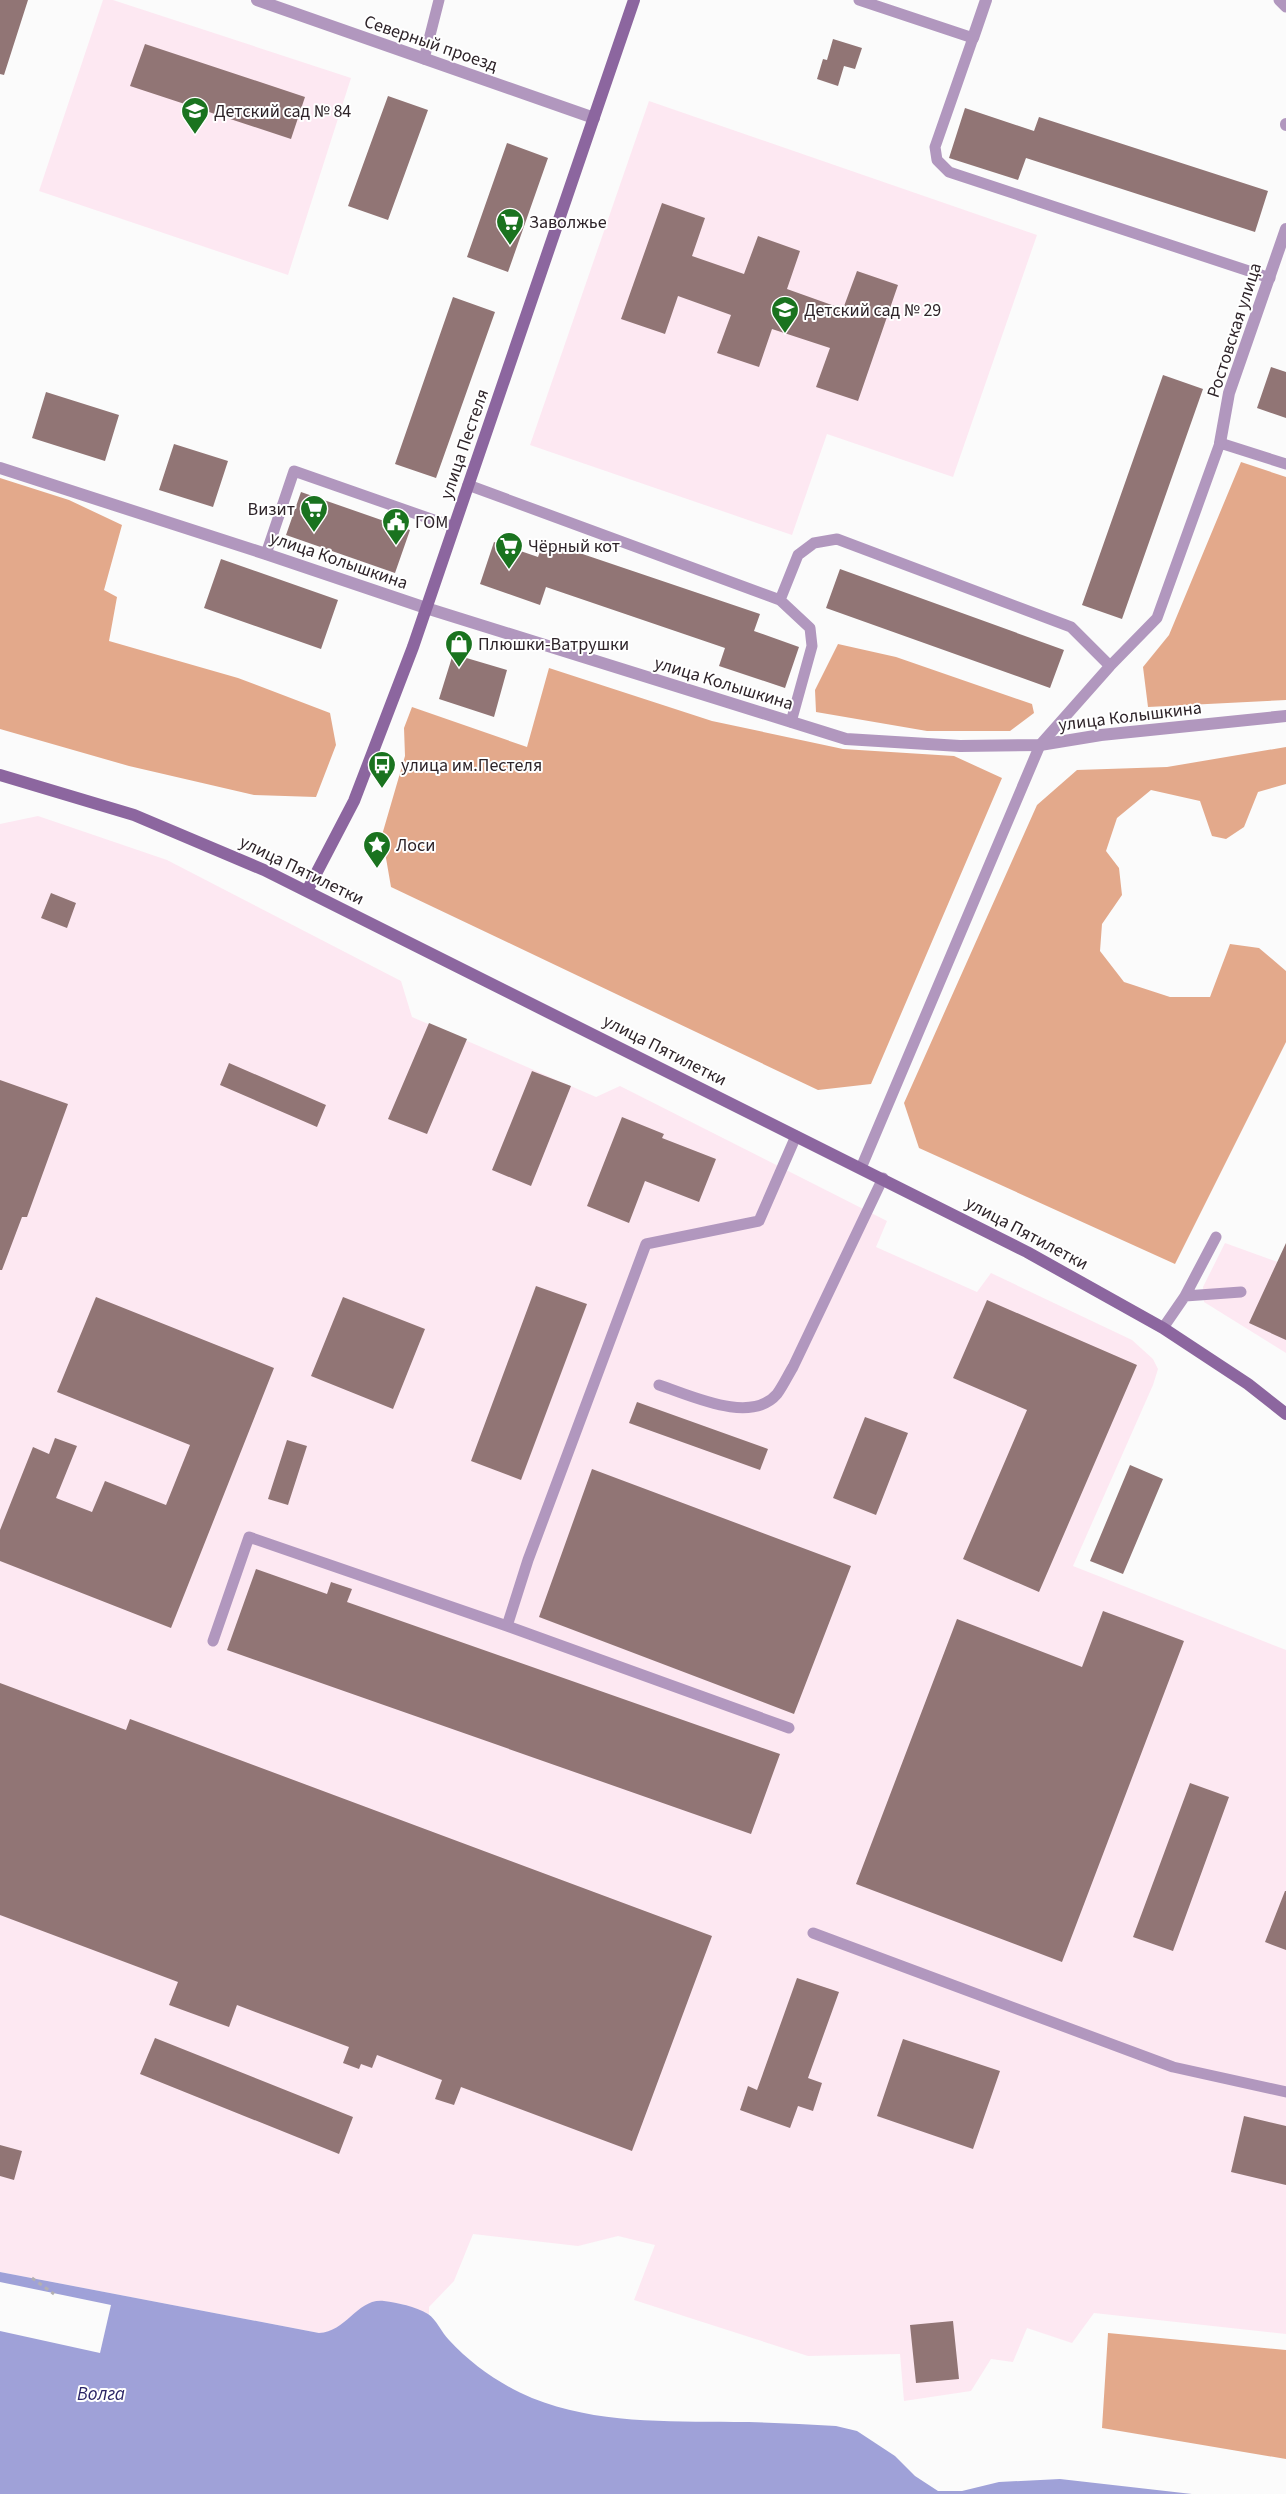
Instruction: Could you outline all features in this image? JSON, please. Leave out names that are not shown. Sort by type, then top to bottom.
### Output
[{"type":"main road","name":"улица Пестеля","points":[[307,891],[354,801],[426,608],[634,0]]},
{"type":"main road","name":"улица Пятилетки","points":[[0,775],[83,799],[160,825],[247,862],[307,891],[883,1178],[1027,1252],[1164,1328],[1240,1379],[1286,1414]]},
{"type":"street","name":"Северный проезд","points":[[257,0],[594,118]]},
{"type":"street","points":[[973,38],[986,0]]},
{"type":"street","name":"Ростовская улица","points":[[1220,443],[1229,393],[1286,229]]},
{"type":"street","name":"улица Колышкина","points":[[0,468],[426,608],[846,739],[960,746],[1040,745],[1101,735],[1286,716]]},
{"type":"lane","points":[[424,58],[439,0]]},
{"type":"lane","points":[[859,0],[973,38],[935,147],[937,160],[949,172],[1270,278]]},
{"type":"lane","points":[[1279,0],[1286,8]]},
{"type":"lane","points":[[861,1168],[1040,745],[1110,666],[1157,618],[1220,443],[1286,464]]},
{"type":"lane","points":[[266,554],[294,471],[454,527]]},
{"type":"lane","points":[[468,486],[780,600],[810,628],[812,646],[791,722]]},
{"type":"lane","points":[[780,600],[798,555],[814,543],[837,539],[1071,627],[1110,666]]},
{"type":"lane","points":[[507,1626],[528,1560],[646,1244],[759,1221],[796,1136]]},
{"type":"lane","points":[[659,1385],[734,1409],[757,1407],[776,1395],[793,1367],[883,1178]]},
{"type":"lane","points":[[1164,1328],[1185,1296],[1216,1236]]},
{"type":"lane","points":[[1185,1296],[1241,1292]]},
{"type":"lane","points":[[213,1642],[248,1537],[507,1626],[789,1728]]},
{"type":"lane","points":[[813,1933],[1173,2066],[1286,2092]]},
{"type":"path","points":[[32,2278],[54,2294]]},
{"type":"shaded area","name":"Детский сад № 84","points":[[103,0],[113,0],[351,78],[288,275],[39,191]]},
{"type":"shaded area","name":"Детский сад № 29","points":[[649,101],[1037,235],[953,477],[827,434],[792,535],[530,445]]},
{"type":"shaded area","points":[[1241,462],[1286,477],[1286,700],[1148,707],[1143,667],[1169,635]]},
{"type":"shaded area","points":[[0,478],[69,500],[122,525],[104,590],[117,597],[109,641],[238,678],[330,713],[336,745],[316,797],[254,795],[129,766],[0,729]]},
{"type":"shaded area","points":[[838,644],[896,657],[1032,704],[1034,713],[1010,731],[927,731],[816,712],[815,690]]},
{"type":"shaded area","points":[[549,668],[712,721],[843,749],[954,756],[1002,778],[871,1084],[818,1090],[391,887],[382,835],[405,756],[404,728],[412,707],[527,747]]},
{"type":"shaded area","points":[[1286,747],[1286,784],[1258,792],[1244,827],[1226,839],[1212,836],[1200,801],[1151,790],[1117,818],[1106,851],[1119,868],[1122,895],[1102,924],[1100,951],[1124,982],[1170,997],[1210,997],[1230,944],[1259,948],[1286,971],[1286,1042],[1175,1264],[919,1148],[904,1103],[1037,805],[1077,770],[1167,767]]},
{"type":"shaded area","points":[[38,816],[167,860],[401,981],[412,1017],[596,1097],[620,1086],[887,1221],[876,1247],[977,1292],[991,1273],[1132,1340],[1153,1359],[1158,1369],[1153,1385],[1073,1566],[1286,1650],[1286,2334],[1094,2313],[1072,2343],[1027,2328],[1013,2362],[991,2359],[971,2391],[904,2401],[900,2354],[808,2356],[634,2300],[655,2245],[618,2236],[578,2246],[473,2234],[454,2281],[429,2307],[429,2314],[402,2304],[330,2333],[319,2333],[0,2272],[0,824]]},
{"type":"shaded area","points":[[1225,1243],[1286,1265],[1286,1353],[1204,1302],[1203,1287]]},
{"type":"shaded area","points":[[1108,2333],[1286,2350],[1286,2459],[1102,2428]]},
{"type":"water","name":"Волга","points":[[0,2272],[319,2333],[337,2327],[366,2305],[375,2301],[401,2304],[428,2314],[434,2319],[449,2340],[477,2366],[498,2381],[532,2398],[581,2413],[607,2417],[657,2421],[836,2426],[857,2431],[895,2456],[915,2476],[938,2491],[962,2491],[999,2482],[1060,2479],[1192,2494],[0,2494]]},
{"type":"pier","points":[[0,2282],[111,2305],[100,2353],[0,2331]]},
{"type":"building","points":[[0,0],[28,0],[4,75],[0,74]]},
{"type":"building","points":[[833,39],[862,48],[855,69],[844,66],[838,86],[817,79],[823,59],[827,60]]},
{"type":"building","points":[[145,44],[305,97],[291,139],[130,86]]},
{"type":"building","points":[[388,96],[428,110],[388,220],[348,206]]},
{"type":"building","points":[[965,108],[1034,131],[1039,117],[1268,191],[1255,232],[1026,158],[1018,180],[949,158]]},
{"type":"building","points":[[507,143],[548,158],[508,272],[467,257]]},
{"type":"building","points":[[662,203],[705,218],[692,256],[744,274],[758,236],[800,251],[787,289],[843,309],[857,271],[898,285],[858,401],[816,387],[830,348],[772,329],[759,367],[717,353],[731,315],[678,296],[665,334],[621,319]]},
{"type":"building","points":[[453,297],[495,312],[436,478],[395,464]]},
{"type":"building","points":[[1271,367],[1286,372],[1286,418],[1257,408]]},
{"type":"building","points":[[1163,375],[1203,389],[1122,619],[1082,605]]},
{"type":"building","points":[[46,392],[119,415],[105,461],[32,438]]},
{"type":"building","points":[[174,444],[228,461],[213,507],[159,490]]},
{"type":"building","points":[[301,492],[410,530],[395,573],[286,535]]},
{"type":"building","points":[[544,541],[760,614],[754,631],[799,647],[785,688],[719,666],[725,648],[546,587],[540,605],[480,584],[494,542],[538,557]]},
{"type":"building","points":[[221,559],[338,600],[321,649],[204,608]]},
{"type":"building","points":[[840,569],[1064,650],[1050,688],[826,608]]},
{"type":"building","points":[[453,654],[507,670],[494,717],[439,699]]},
{"type":"building","points":[[51,893],[76,903],[67,928],[41,918]]},
{"type":"building","points":[[429,1023],[467,1039],[427,1134],[388,1119]]},
{"type":"building","points":[[229,1063],[326,1105],[317,1127],[220,1085]]},
{"type":"building","points":[[532,1071],[571,1086],[531,1186],[492,1170]]},
{"type":"building","points":[[0,1080],[68,1104],[27,1217],[22,1217],[2,1270],[0,1270]]},
{"type":"building","points":[[622,1117],[664,1134],[662,1138],[716,1159],[699,1202],[645,1181],[629,1223],[587,1206]]},
{"type":"building","points":[[1286,1243],[1286,1340],[1249,1323]]},
{"type":"building","points":[[536,1286],[587,1304],[521,1480],[471,1461]]},
{"type":"building","points":[[96,1297],[274,1368],[171,1628],[0,1561],[0,1530],[33,1447],[49,1454],[55,1438],[77,1446],[56,1498],[92,1512],[105,1481],[166,1505],[190,1445],[57,1392]]},
{"type":"building","points":[[343,1297],[425,1329],[393,1409],[311,1376]]},
{"type":"building","points":[[987,1300],[1137,1365],[1039,1592],[963,1559],[1027,1410],[953,1378]]},
{"type":"building","points":[[637,1402],[768,1449],[760,1470],[629,1423]]},
{"type":"building","points":[[865,1417],[908,1433],[876,1515],[833,1498]]},
{"type":"building","points":[[287,1440],[307,1446],[288,1505],[268,1499]]},
{"type":"building","points":[[1130,1465],[1163,1479],[1123,1574],[1090,1561]]},
{"type":"building","points":[[592,1469],[851,1566],[794,1714],[539,1617]]},
{"type":"building","points":[[256,1569],[327,1594],[331,1582],[352,1589],[347,1602],[780,1754],[751,1834],[227,1650]]},
{"type":"building","points":[[1103,1611],[1184,1641],[1062,1962],[856,1884],[957,1619],[1082,1667]]},
{"type":"building","points":[[0,1683],[126,1730],[130,1719],[712,1936],[632,2151],[461,2087],[454,2105],[435,2099],[442,2080],[377,2055],[372,2068],[361,2064],[359,2069],[343,2063],[349,2047],[237,2005],[229,2027],[169,2005],[178,1982],[0,1915]]},
{"type":"building","points":[[1190,1783],[1229,1797],[1173,1951],[1133,1937]]},
{"type":"building","points":[[1286,1891],[1286,1950],[1265,1942]]},
{"type":"building","points":[[797,1978],[839,1992],[808,2078],[822,2083],[813,2111],[798,2106],[790,2128],[740,2110],[748,2086],[757,2090]]},
{"type":"building","points":[[155,2038],[353,2117],[339,2154],[140,2074]]},
{"type":"building","points":[[903,2039],[1000,2071],[973,2149],[877,2116]]},
{"type":"building","points":[[1244,2116],[1286,2126],[1286,2185],[1231,2172]]},
{"type":"building","points":[[0,2145],[22,2151],[14,2180],[0,2176]]},
{"type":"building","points":[[953,2321],[959,2379],[916,2383],[910,2325]]},
{"type":"place","name":"Детский сад № 84","points":[[195,135]]},
{"type":"place","name":"Заволжье","points":[[510,246]]},
{"type":"place","name":"Детский сад № 29","points":[[785,334]]},
{"type":"place","name":"Визит","points":[[314,533]]},
{"type":"place","name":"ГОМ","points":[[396,546]]},
{"type":"place","name":"Чёрный кот","points":[[509,570]]},
{"type":"place","name":"Плюшки-Ватрушки","points":[[459,668]]},
{"type":"place","name":"улица им.Пестеля","points":[[382,789]]},
{"type":"place","name":"Лоси","points":[[377,869]]}]
